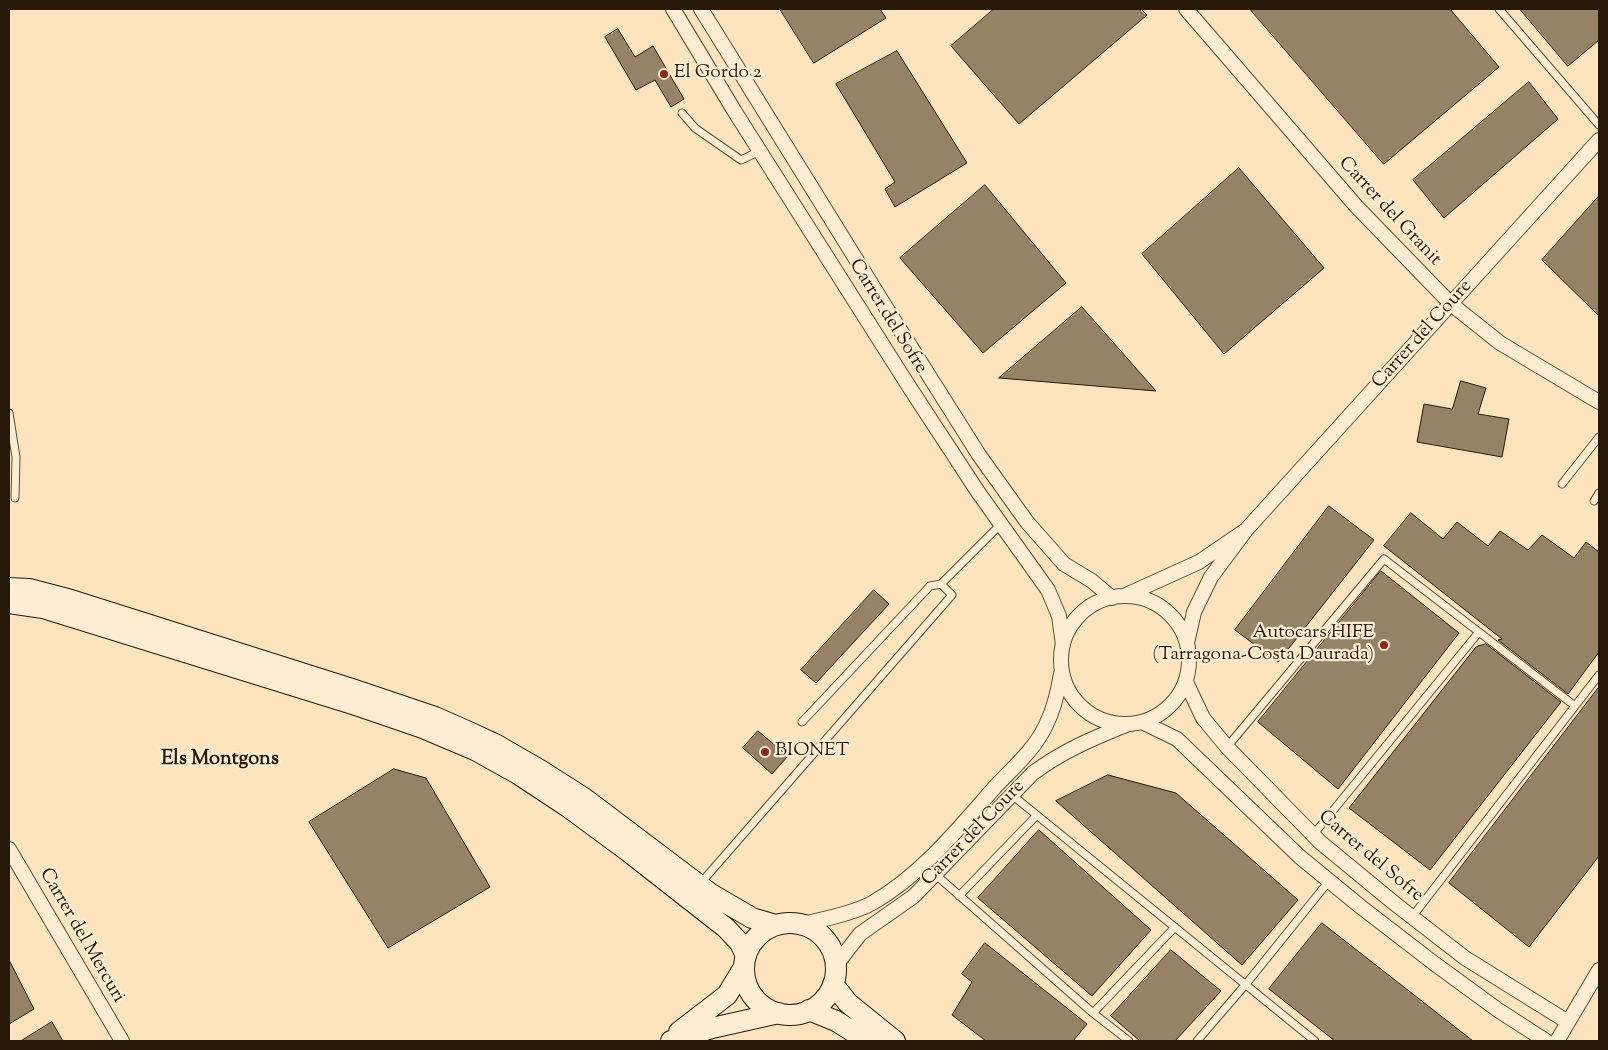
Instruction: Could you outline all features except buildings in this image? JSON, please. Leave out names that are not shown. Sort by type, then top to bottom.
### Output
[{"type":"main road","points":[[9,588],[29,590],[79,602],[352,689],[435,717],[461,728],[518,757],[584,798],[698,885],[745,914],[776,925]]},
{"type":"main road","points":[[9,603],[43,608],[359,706],[423,728],[475,750],[526,779],[568,807],[726,928],[740,943],[745,962],[745,978],[753,995],[762,1005],[779,1013]]},
{"type":"main road","points":[[800,924],[812,928],[829,944],[835,959],[834,975],[825,998],[809,1010],[798,1014],[779,1013],[712,1028],[669,1041],[727,994],[756,938],[766,930],[776,925],[800,924]]},
{"type":"main road","points":[[834,975],[848,1003],[895,1041]]},
{"type":"main road","points":[[809,1010],[836,1021],[868,1041]]},
{"type":"street","name":"Carrer del Sofre","points":[[673,9],[908,385],[978,492],[1048,590],[1059,616],[1063,645]]},
{"type":"street","name":"Carrer del Sofre","points":[[701,9],[979,455],[1027,522],[1064,564],[1116,597]]},
{"type":"street","name":"Carrer del Granit","points":[[1192,11],[1356,206],[1451,304],[1500,343],[1599,402]]},
{"type":"street","name":"Carrer del Coure","points":[[1188,643],[1194,612],[1211,577],[1246,530],[1599,140]]},
{"type":"street","name":"Carrer del Coure","points":[[1116,597],[1199,562],[1246,530]]},
{"type":"street","points":[[1131,596],[1143,598],[1165,610],[1176,620],[1184,632],[1188,643],[1190,665],[1186,682],[1179,696],[1171,705],[1153,718],[1142,722],[1128,724],[1111,723],[1089,714],[1071,694],[1062,671],[1061,658],[1068,631],[1082,613],[1094,604],[1116,597],[1131,596]]},
{"type":"street","name":"Carrer del Coure","points":[[800,924],[830,918],[872,904],[901,885],[933,856],[1026,754],[1045,727],[1058,695],[1062,671]]},
{"type":"street","name":"Carrer del Sofre","points":[[1186,682],[1203,718],[1227,748],[1314,835],[1412,918],[1465,958],[1568,1022]]},
{"type":"street","points":[[1142,722],[1177,739],[1280,838],[1329,881],[1435,964],[1498,1010],[1546,1041]]},
{"type":"street","name":"Carrer del Coure","points":[[834,975],[860,934],[914,896],[1033,773],[1056,756],[1128,724]]},
{"type":"street","name":"Carrer del Mercuri","points":[[9,849],[122,1041]]},
{"type":"street","points":[[1557,1041],[1599,970]]},
{"type":"lane","points":[[1499,9],[1599,125]]},
{"type":"lane","points":[[682,113],[695,128],[741,160],[760,151]]},
{"type":"lane","points":[[9,413],[16,457],[15,498]]},
{"type":"lane","points":[[1562,484],[1599,437]]},
{"type":"lane","points":[[1594,501],[1599,493]]},
{"type":"lane","points":[[802,722],[930,586],[941,584],[1001,524]]},
{"type":"lane","points":[[1227,748],[1384,560],[1575,706]]},
{"type":"lane","points":[[698,885],[952,595],[941,584]]},
{"type":"lane","points":[[1314,835],[1479,632]]},
{"type":"lane","points":[[1412,918],[1599,675]]},
{"type":"lane","points":[[1012,795],[1316,1041]]},
{"type":"lane","points":[[959,896],[1038,815]]},
{"type":"lane","points":[[936,875],[1093,1013],[1129,1041]]},
{"type":"lane","points":[[1197,1041],[1246,984],[1329,881]]},
{"type":"lane","points":[[1093,1013],[1175,927]]},
{"type":"place","name":"El Gordo 2","points":[[664,74]]},
{"type":"place","name":"Autocars HIFE (Tarragona-Costa Daurada)","points":[[1384,645]]},
{"type":"place","name":"BIONET","points":[[765,752]]},
{"type":"district","name":"Els Montgons","points":[[220,761]]}]
